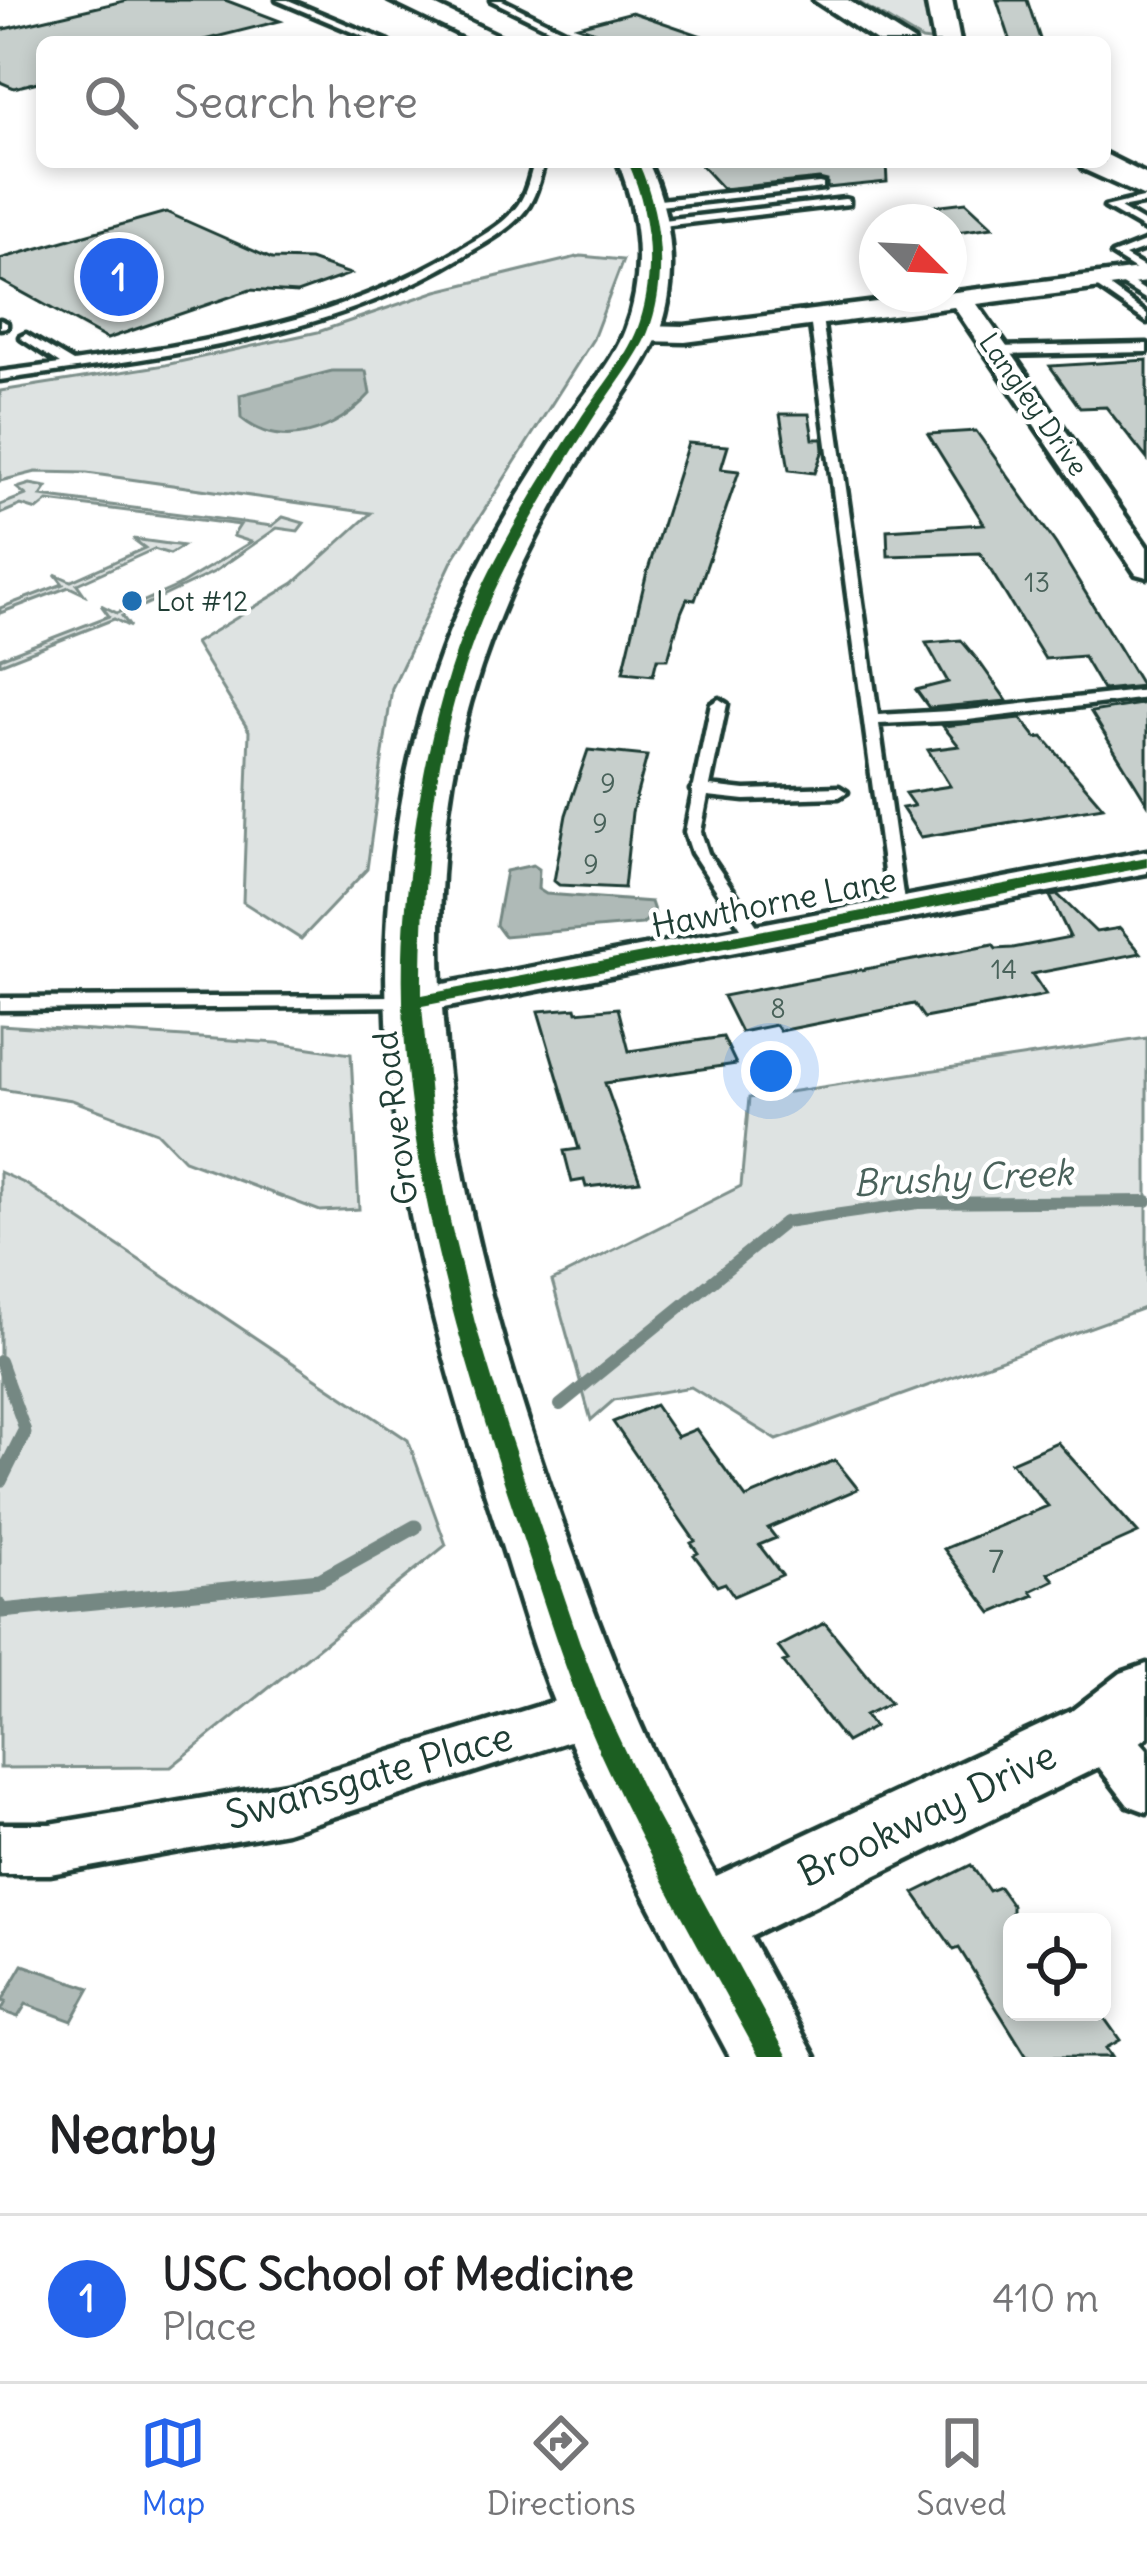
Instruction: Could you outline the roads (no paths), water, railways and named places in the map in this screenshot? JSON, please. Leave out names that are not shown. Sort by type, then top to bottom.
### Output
[{"type":"main road","points":[[402,0],[484,36]]},
{"type":"main road","points":[[938,0],[945,36]]},
{"type":"main road","points":[[817,5],[851,36]]},
{"type":"main road","points":[[817,5],[886,36]]},
{"type":"main road","points":[[1107,168],[1147,188]]},
{"type":"main road","name":"Grove Road","points":[[646,197],[652,295],[642,333],[514,540],[478,613],[448,698],[418,861],[412,1002],[433,1199],[480,1386],[594,1711],[774,2057]]},
{"type":"main road","name":"Brookway Drive","points":[[700,1922],[1123,1713]]},
{"type":"street","points":[[967,299],[1147,275]]},
{"type":"street","name":"Langley Drive","points":[[967,307],[1147,568]]},
{"type":"street","points":[[642,333],[685,334],[865,312]]},
{"type":"street","name":"Hawthorne Lane","points":[[412,1002],[1147,862]]},
{"type":"street","name":"Swansgate Place","points":[[0,1849],[50,1849],[286,1808],[594,1711]]},
{"type":"street","points":[[1123,1713],[1147,1788]]},
{"type":"lane","points":[[281,0],[370,36]]},
{"type":"lane","points":[[495,0],[567,34],[563,36]]},
{"type":"lane","points":[[0,376],[287,326],[357,303],[448,263],[509,221],[529,196],[537,168]]},
{"type":"lane","points":[[646,197],[819,186]]},
{"type":"lane","points":[[646,197],[845,202]]},
{"type":"lane","points":[[1147,200],[1110,207],[1147,227]]},
{"type":"lane","points":[[1147,244],[1117,255],[1147,275]]},
{"type":"lane","points":[[1108,280],[1147,297]]},
{"type":"lane","points":[[1108,280],[1147,319]]},
{"type":"lane","points":[[817,318],[868,721],[897,908]]},
{"type":"lane","points":[[26,338],[70,365]]},
{"type":"lane","points":[[997,351],[1147,348]]},
{"type":"lane","points":[[868,721],[968,715],[1147,694]]},
{"type":"lane","points":[[719,704],[693,832],[700,853],[755,936]]},
{"type":"lane","points":[[699,790],[745,795],[839,792]]},
{"type":"lane","points":[[0,1004],[412,1002]]},
{"type":"waterway","name":"Brushy Creek","points":[[560,1405],[785,1222],[918,1203],[1147,1201]]},
{"type":"waterway","name":"Brushy Creek","points":[[0,1361],[25,1430],[22,1436]]},
{"type":"waterway","name":"Brushy Creek","points":[[0,1481],[24,1433]]},
{"type":"waterway","name":"Brushy Creek","points":[[0,1606],[2,1611],[320,1580],[415,1527]]},
{"type":"place","name":"USC School of Medicine","points":[[119,277]]},
{"type":"place","name":"Lot #12","points":[[132,601]]}]
